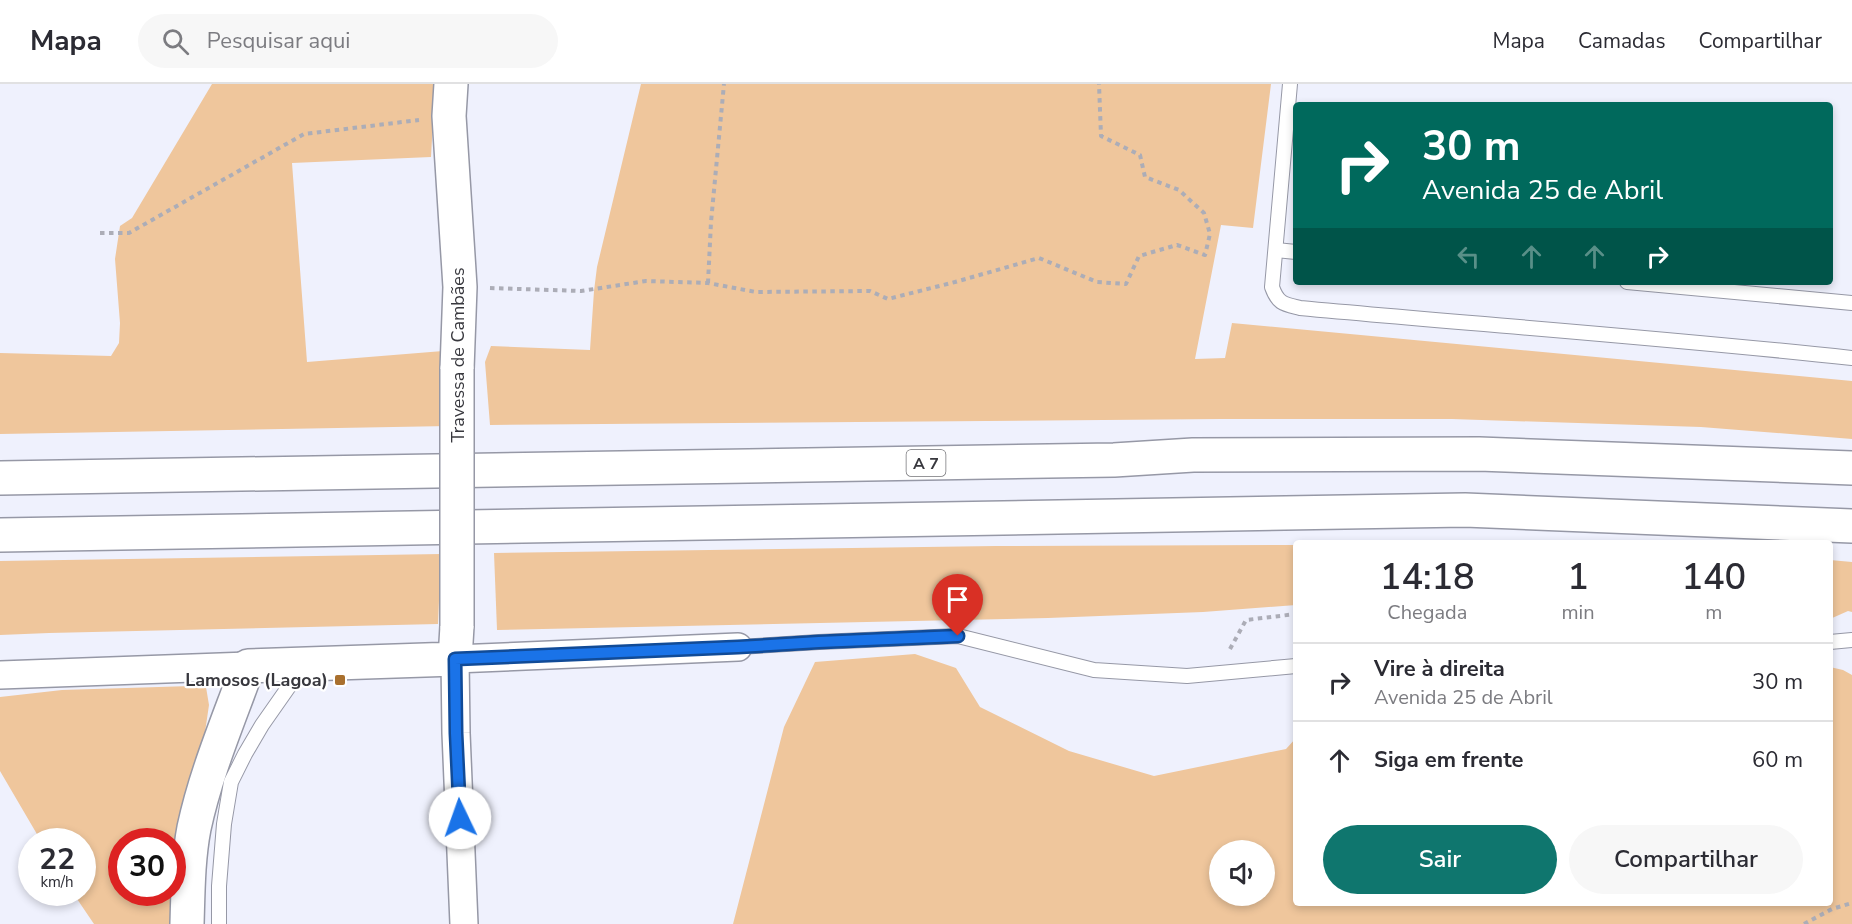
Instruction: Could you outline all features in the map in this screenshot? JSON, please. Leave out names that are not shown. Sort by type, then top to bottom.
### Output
[{"type":"main road","name":"Travessa de Cambães","points":[[451,84],[449,116],[460,287],[457,369],[455,659]]},
{"type":"main road","name":"A 7","points":[[0,478],[1091,461],[1193,455],[1479,454],[1852,468]]},
{"type":"main road","points":[[0,535],[1465,510],[1852,526]]},
{"type":"main road","points":[[187,924],[204,885],[194,829],[206,784],[248,666],[455,659]]},
{"type":"street","points":[[464,924],[455,659],[738,647]]},
{"type":"street","points":[[0,675],[248,666]]},
{"type":"lane","points":[[1290,84],[1272,287],[1276,297],[1283,303],[1300,308],[1544,331],[1734,345],[1852,358]]},
{"type":"lane","points":[[1276,250],[1293,252]]},
{"type":"lane","points":[[1659,285],[1852,303]]},
{"type":"lane","points":[[738,647],[958,636],[1094,670],[1187,676],[1293,666]]},
{"type":"lane","points":[[1833,642],[1852,640]]},
{"type":"lane","points":[[219,924],[204,885],[224,824],[231,782],[262,725],[290,685],[290,665]]},
{"type":"path","points":[[708,283],[711,222],[724,84]]},
{"type":"path","points":[[460,287],[581,291],[646,281],[708,283],[756,292],[870,291],[888,299],[1040,258],[1096,282],[1126,284],[1139,256],[1177,245],[1205,255],[1209,234],[1204,213],[1179,190],[1145,177],[1140,155],[1101,135],[1099,84]]},
{"type":"path","points":[[100,232],[129,233],[304,134],[449,116]]},
{"type":"path","points":[[1217,673],[1246,620],[1293,614]]},
{"type":"path","points":[[1804,924],[1832,909],[1852,903]]},
{"type":"shaded area","points":[[212,84],[435,84],[431,157],[292,163],[307,362],[443,351],[449,426],[0,434],[0,353],[111,356],[119,343],[120,323],[115,259],[120,226],[132,218]]},
{"type":"shaded area","points":[[641,84],[1271,84],[1253,228],[1221,225],[1195,359],[1225,358],[1232,323],[1852,381],[1852,439],[1701,427],[1452,419],[490,425],[485,362],[491,346],[590,350],[597,267]]},
{"type":"shaded area","points":[[1293,545],[1293,605],[1203,612],[1048,618],[497,630],[494,553],[996,546]]},
{"type":"shaded area","points":[[441,554],[438,624],[0,635],[0,561]]},
{"type":"shaded area","points":[[1833,560],[1852,562],[1852,612],[1848,611],[1833,618]]},
{"type":"shaded area","points":[[915,654],[956,668],[980,707],[1069,751],[1154,776],[1286,749],[1293,741],[1293,906],[1833,906],[1833,668],[1852,675],[1852,924],[733,924],[784,727],[815,662]]},
{"type":"shaded area","points":[[206,687],[209,705],[204,739],[182,828],[108,828],[108,906],[174,906],[173,924],[94,924],[82,906],[96,906],[96,828],[33,828],[0,771],[0,697],[62,690]]},
{"type":"place","name":"Lamosos (Lagoa)","points":[[340,680]]},
{"type":"route","points":[[460,818],[455,659],[958,636]]}]
